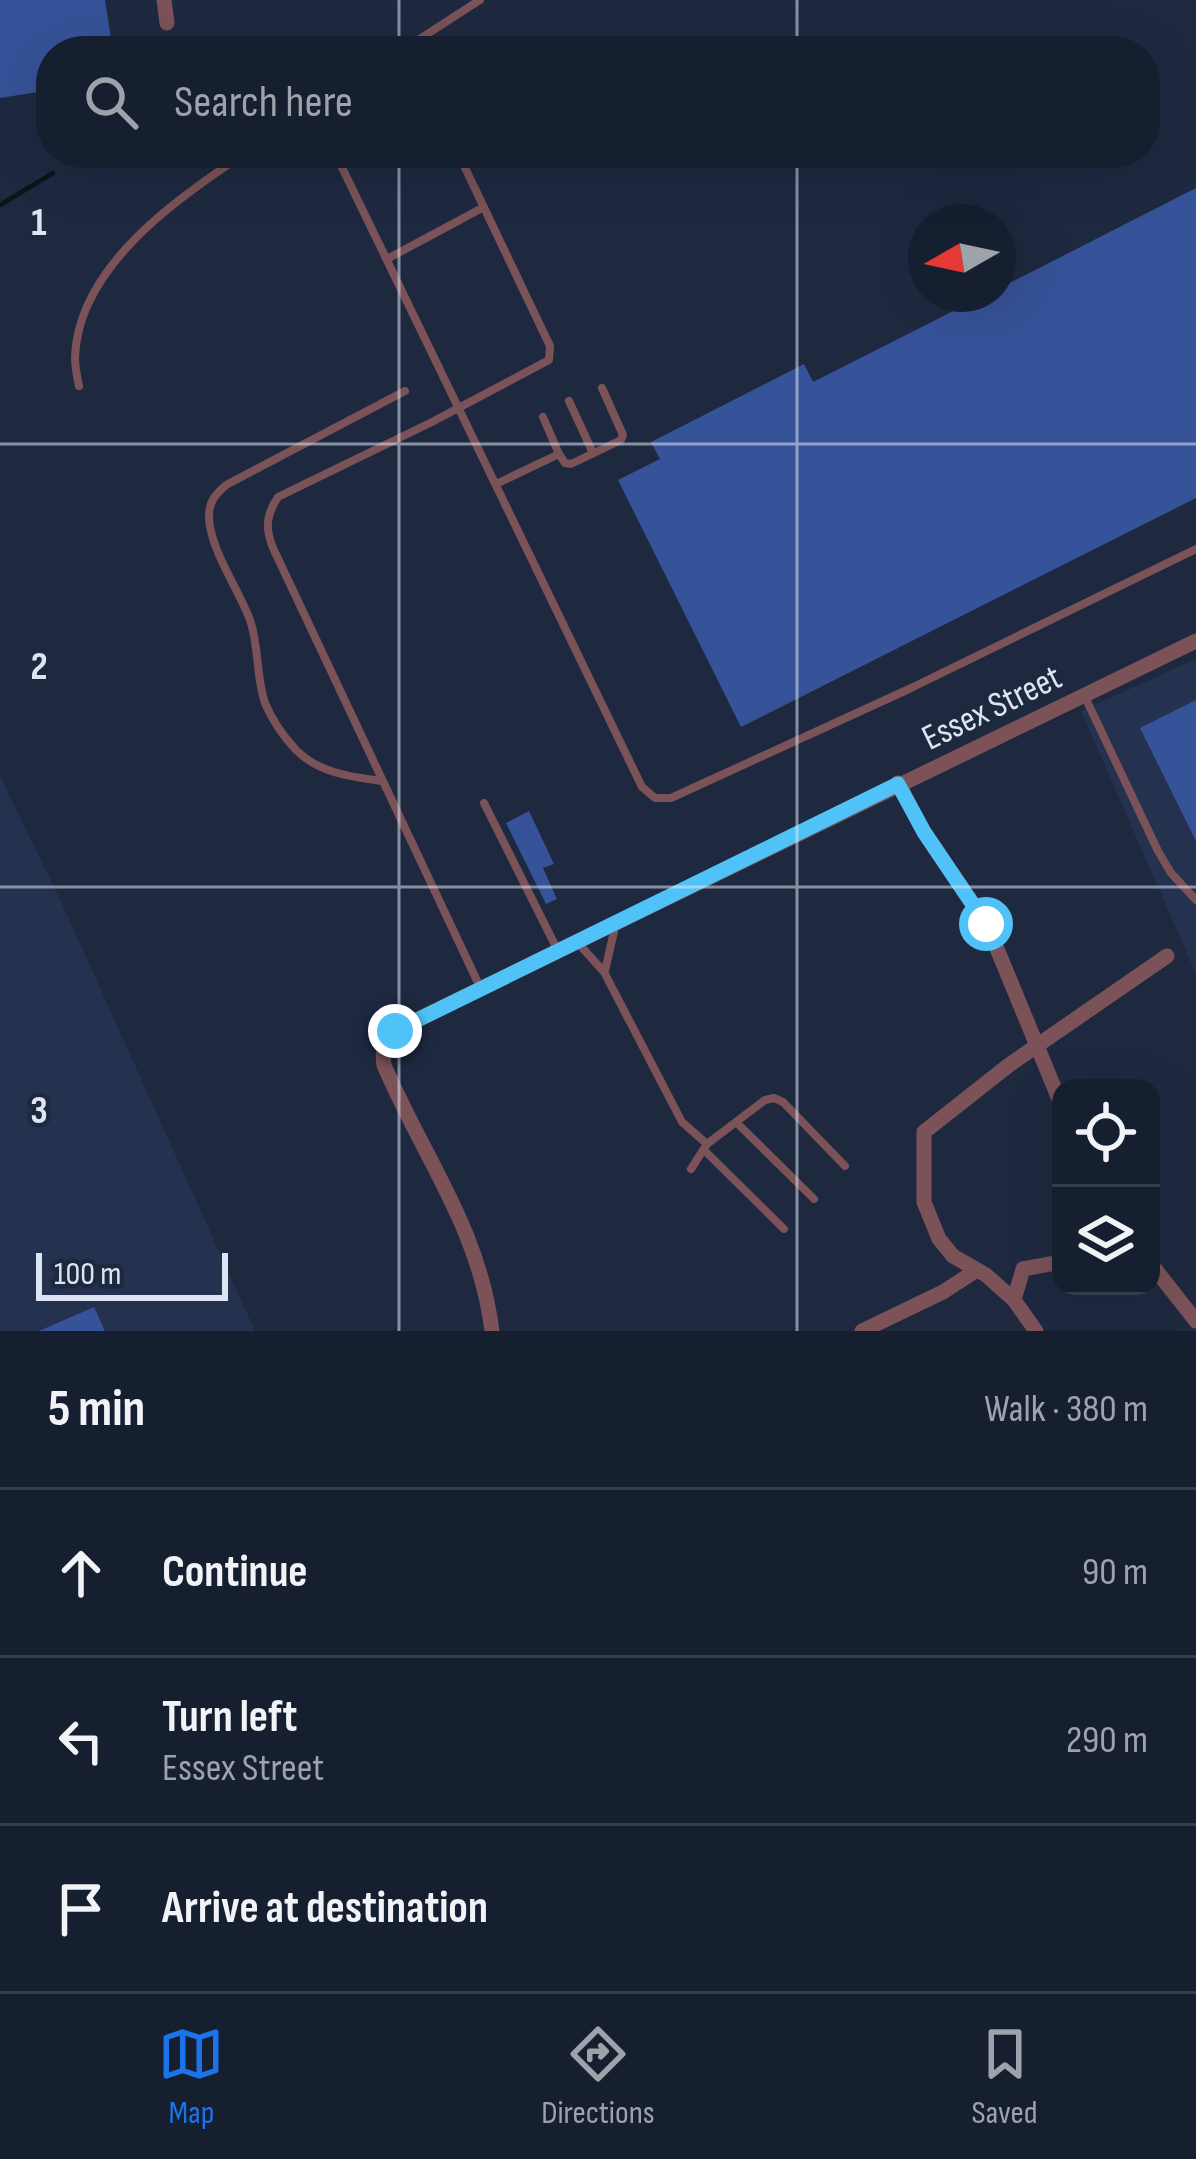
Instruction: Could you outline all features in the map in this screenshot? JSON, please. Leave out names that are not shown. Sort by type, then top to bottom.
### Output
[{"type":"street","points":[[164,0],[167,23]]},
{"type":"street","name":"Essex Street","points":[[492,1331],[485,1288],[466,1230],[382,1057],[395,1031],[1196,641]]},
{"type":"street","points":[[898,784],[993,939],[1052,1084]]},
{"type":"street","points":[[1036,1331],[1014,1300],[943,1247],[924,1202],[924,1132],[1035,1046],[1167,956]]},
{"type":"street","points":[[943,1292],[962,1261]]},
{"type":"street","points":[[862,1331],[885,1327],[982,1272],[1052,1264]]},
{"type":"street","points":[[1014,1300],[1023,1269]]},
{"type":"street","points":[[1160,1275],[1196,1321]]},
{"type":"lane","points":[[424,36],[480,0]]},
{"type":"lane","points":[[79,386],[75,359],[85,310],[112,267],[147,226],[226,168]]},
{"type":"lane","points":[[342,168],[642,787],[661,800],[910,689],[1196,549]]},
{"type":"lane","points":[[465,168],[551,354],[543,365],[278,497],[267,516],[273,548],[480,989]]},
{"type":"lane","points":[[388,260],[484,207]]},
{"type":"lane","points":[[543,417],[568,464],[621,440],[623,434],[602,388]]},
{"type":"lane","points":[[383,781],[325,769],[300,754],[278,728],[264,701],[251,622],[208,523],[209,506],[226,485],[405,391]]},
{"type":"lane","points":[[569,401],[593,453]]},
{"type":"lane","points":[[496,484],[559,454]]},
{"type":"lane","points":[[1084,694],[1158,851],[1171,874],[1196,900]]},
{"type":"lane","points":[[484,803],[558,951]]},
{"type":"lane","points":[[604,972],[615,924]]},
{"type":"lane","points":[[577,942],[604,972],[682,1122],[784,1229]]},
{"type":"lane","points":[[691,1169],[705,1146],[774,1098],[845,1166]]},
{"type":"lane","points":[[736,1122],[814,1198]]},
{"type":"shaded area","points":[[1196,659],[1196,974],[1081,711]]},
{"type":"shaded area","points":[[0,776],[64,908],[255,1331],[0,1331]]},
{"type":"building","points":[[0,0],[105,0],[111,36],[36,36],[36,92],[0,98]]},
{"type":"building","points":[[1196,188],[1196,498],[741,727],[618,480],[660,459],[651,442],[804,364],[813,382],[951,312],[1016,312],[1016,280]]},
{"type":"building","points":[[1196,700],[1196,841],[1140,728]]},
{"type":"building","points":[[529,811],[554,864],[543,868],[557,899],[546,904],[506,823]]},
{"type":"building","points":[[94,1307],[105,1331],[39,1331]]},
{"type":"waterway","points":[[0,205],[53,173]]},
{"type":"route","points":[[395,1031],[898,784],[986,924]]}]
